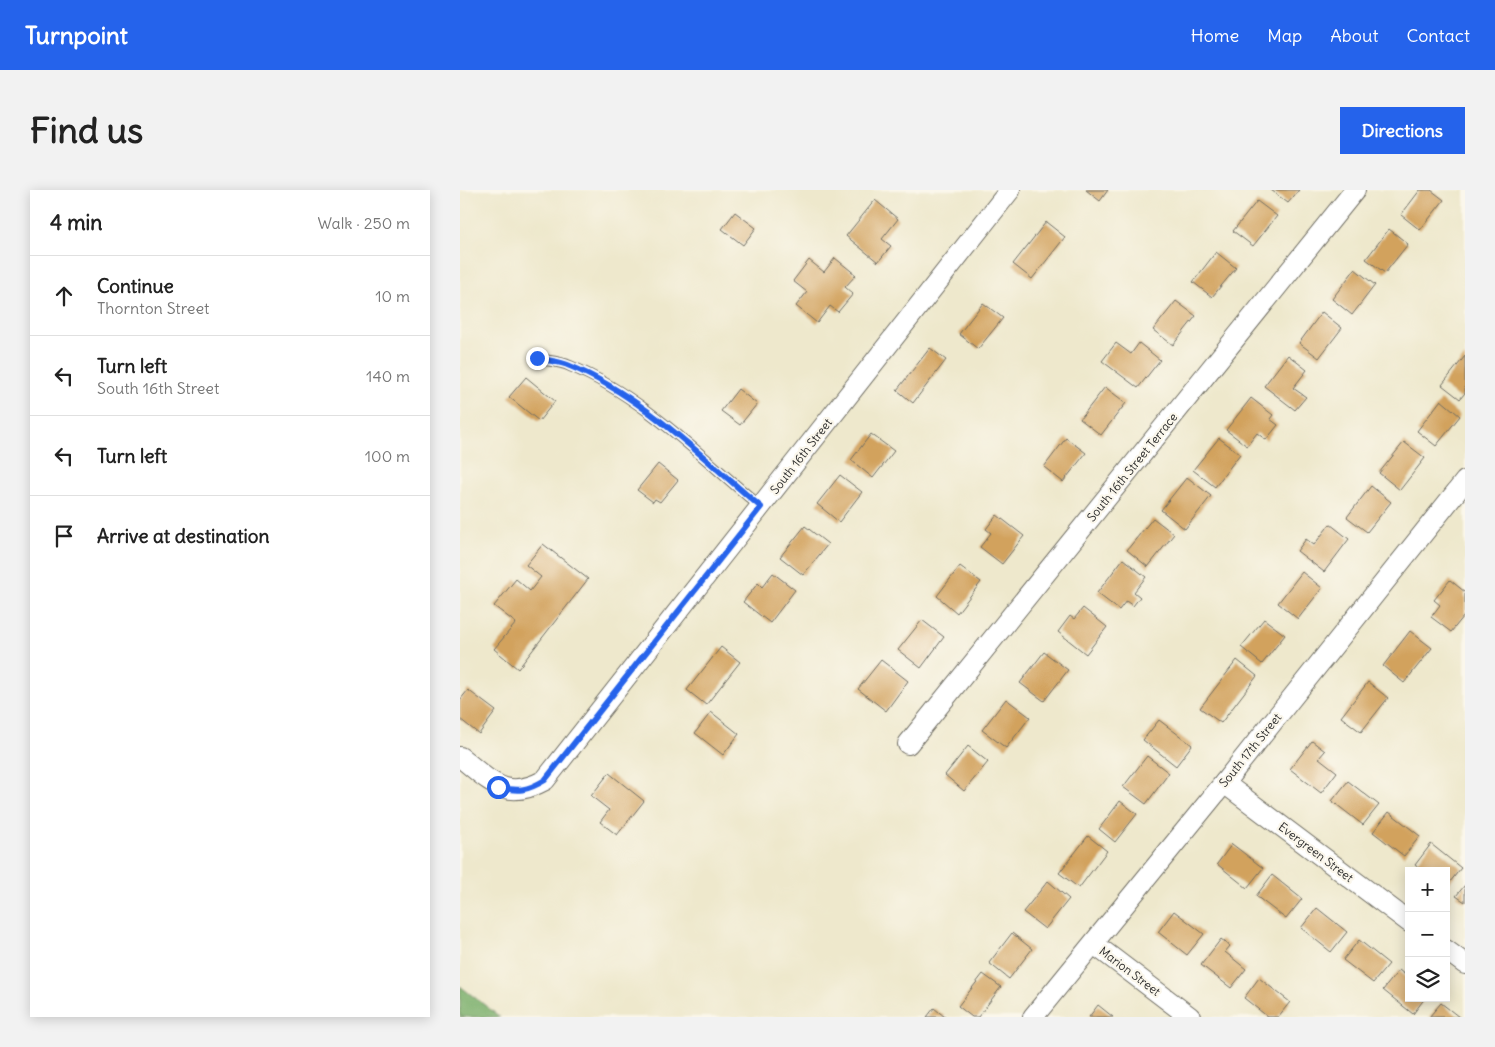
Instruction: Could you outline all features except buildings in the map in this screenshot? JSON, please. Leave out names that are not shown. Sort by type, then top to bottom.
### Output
[{"type":"street","name":"South 16th Street","points":[[460,757],[498,787],[514,791],[530,788],[545,780],[1010,190]]},
{"type":"street","name":"South 16th Street Terrace","points":[[908,744],[1355,190]]},
{"type":"street","name":"South 17th Street","points":[[1033,1017],[1224,783],[1465,481]]},
{"type":"street","name":"Evergreen Street","points":[[1224,783],[1405,919]]},
{"type":"street","name":"Marion Street","points":[[1094,944],[1190,1017]]},
{"type":"street","points":[[1450,953],[1465,964]]},
{"type":"lane","points":[[537,358],[569,365],[610,386],[654,416],[761,507]]},
{"type":"green space","points":[[460,986],[500,1017],[460,1017]]},
{"type":"route","points":[[498,787],[514,791],[530,788],[545,780],[761,507],[654,416],[610,386],[569,365],[537,358]]}]
